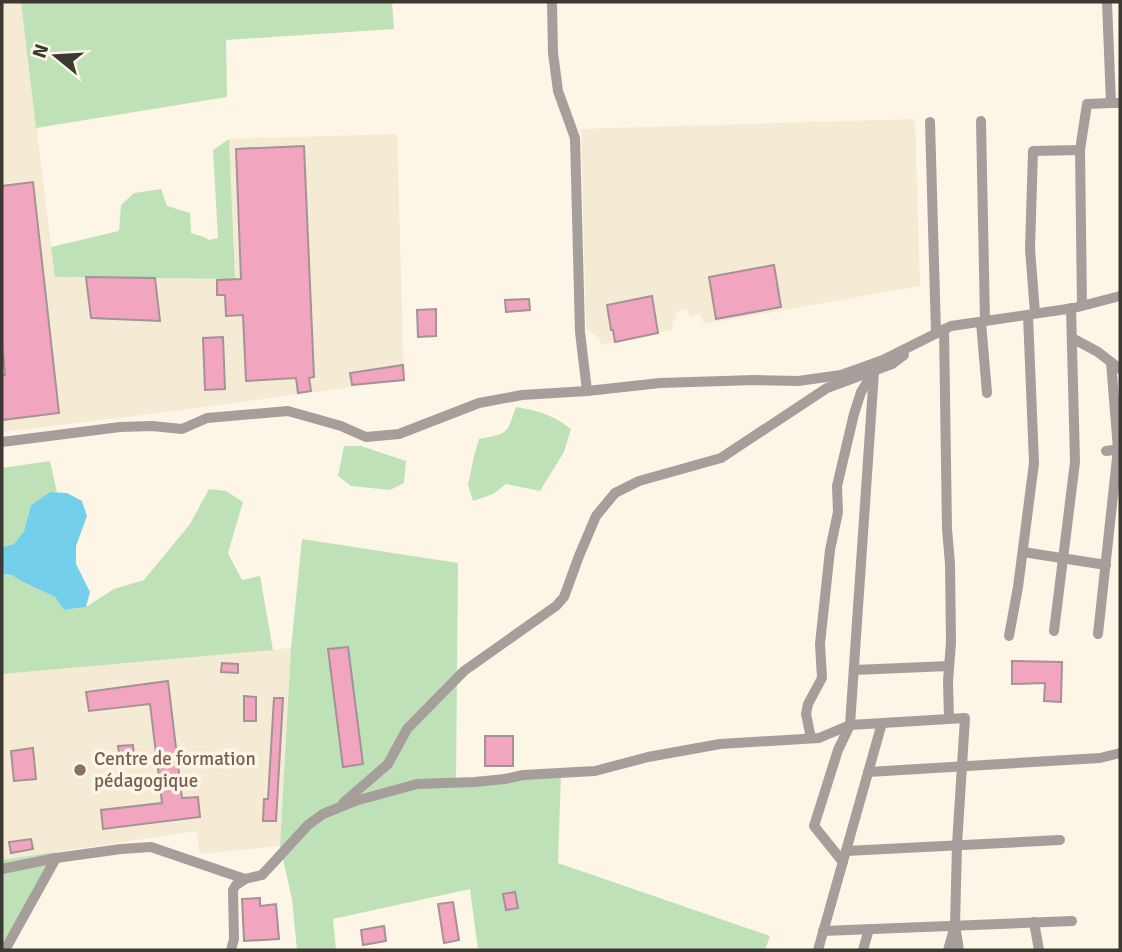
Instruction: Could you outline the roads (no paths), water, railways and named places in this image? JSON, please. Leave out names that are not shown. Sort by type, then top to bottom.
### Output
[{"type":"street","points":[[551,2],[558,90],[575,138],[580,332],[587,391]]},
{"type":"street","points":[[1054,631],[1075,462],[1072,338],[1076,307],[1080,150],[1087,104],[1116,103],[1107,2]]},
{"type":"street","points":[[981,121],[983,321],[987,393]]},
{"type":"street","points":[[930,122],[950,590],[949,719]]},
{"type":"street","points":[[1009,636],[1034,463],[1030,249],[1033,151],[1080,150]]},
{"type":"street","points":[[2,442],[120,427],[182,429],[207,418],[288,411],[341,426],[366,437],[399,434],[479,403],[522,396],[660,383],[798,381],[841,375],[883,360],[951,326],[1076,307],[1120,297]]},
{"type":"street","points":[[1072,338],[1098,352],[1116,366],[1119,449],[1098,634]]},
{"type":"street","points":[[337,808],[388,764],[407,729],[464,671],[556,606],[564,597],[596,516],[615,493],[639,481],[720,458],[827,388],[892,364],[923,339]]},
{"type":"street","points":[[843,862],[814,826],[838,750],[850,725],[874,372]]},
{"type":"street","points":[[811,738],[806,714],[808,704],[822,678],[820,644],[830,550],[838,512],[837,486],[861,392],[874,372]]},
{"type":"street","points":[[1106,452],[1119,449]]},
{"type":"street","points":[[1023,552],[1105,565]]},
{"type":"street","points":[[854,670],[949,666]]},
{"type":"street","points":[[231,950],[234,939],[233,890],[236,885],[245,879],[262,875],[308,825],[323,814],[355,801],[417,784],[595,771],[648,757],[720,744],[820,738],[850,725],[965,718],[957,845],[955,925],[959,950]]},
{"type":"street","points":[[818,950],[882,723]]},
{"type":"street","points":[[868,772],[1100,758],[1120,753]]},
{"type":"street","points":[[846,851],[1060,840]]},
{"type":"street","points":[[2,869],[56,858],[151,847],[245,879]]},
{"type":"street","points":[[5,950],[56,858]]},
{"type":"street","points":[[823,931],[1072,921]]},
{"type":"street","points":[[1034,922],[1039,950]]},
{"type":"street","points":[[948,950],[955,925]]},
{"type":"street","points":[[863,950],[869,929]]},
{"type":"water","points":[[50,492],[67,493],[82,501],[87,516],[76,546],[76,564],[90,592],[86,607],[64,610],[55,597],[12,575],[2,574],[2,547],[14,544],[24,531],[31,505]]},
{"type":"place","name":"Centre de formation pédagogique","points":[[80,770]]}]
